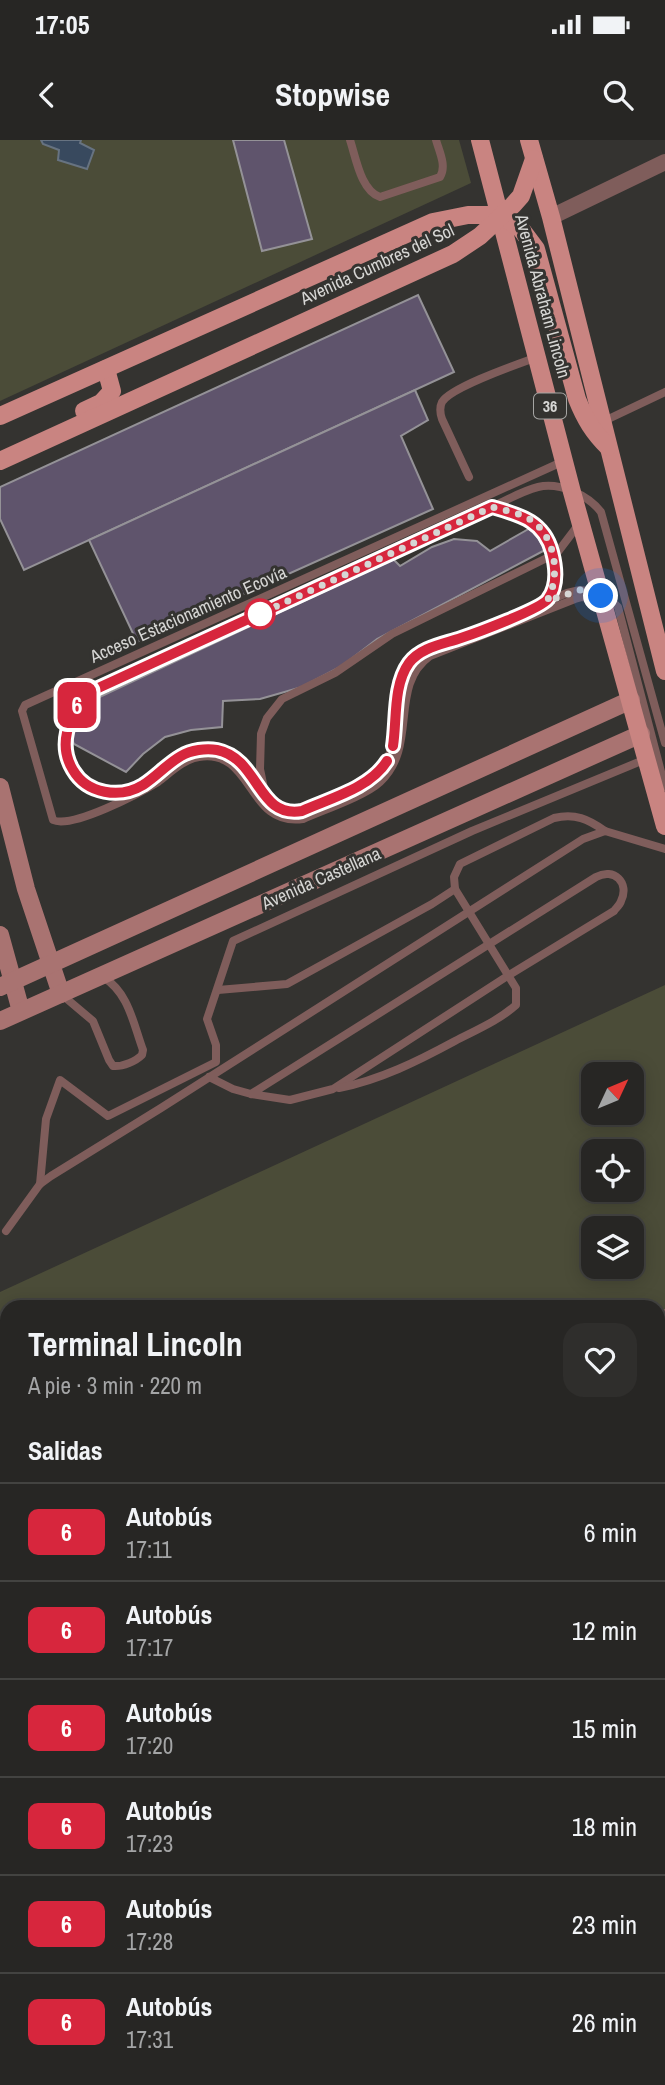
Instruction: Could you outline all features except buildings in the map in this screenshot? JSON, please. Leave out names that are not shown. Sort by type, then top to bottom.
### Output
[{"type":"main road","name":"Avenida Abraham Lincoln","points":[[480,140],[572,492],[641,734],[658,771],[665,826]]},
{"type":"main road","points":[[529,140],[551,217],[665,671]]},
{"type":"main road","points":[[534,159],[521,196],[500,215],[521,229],[536,249],[578,399],[586,421],[608,447]]},
{"type":"main road","name":"Avenida Cumbres del Sol","points":[[0,416],[433,222],[468,215],[500,215]]},
{"type":"main road","name":"Avenida Cumbres del Sol","points":[[0,461],[453,254],[480,236],[500,215]]},
{"type":"main road","points":[[26,449],[51,428],[109,396],[112,385],[106,369]]},
{"type":"street","points":[[551,217],[665,162]]},
{"type":"street","name":"Avenida Castellana","points":[[7,984],[631,700]]},
{"type":"street","name":"Avenida Castellana","points":[[0,1021],[641,734]]},
{"type":"street","points":[[0,788],[26,889],[61,994]]},
{"type":"street","points":[[0,935],[7,984],[21,1011]]},
{"type":"lane","points":[[350,140],[366,187],[380,197],[440,177],[444,170],[436,140]]},
{"type":"lane","points":[[469,477],[442,419],[442,403],[447,397],[480,380],[537,357]]},
{"type":"lane","points":[[602,422],[665,392]]},
{"type":"lane","name":"Acceso Estacionamiento Ecovía","points":[[271,812],[260,803],[236,767],[222,760],[198,757],[145,790],[99,812],[56,822],[53,820],[23,708],[564,461]]},
{"type":"lane","points":[[40,1184],[46,1119],[60,1080],[108,1116],[216,1062],[216,1045],[207,1019],[233,942],[472,831],[658,771],[618,607],[580,590],[432,647],[409,663],[399,688],[396,726],[390,754],[382,770],[367,782],[293,813],[275,808],[245,766],[224,752],[214,750],[197,750],[183,754],[130,791],[103,792],[91,788],[77,777],[67,761],[65,742],[69,720],[83,695],[541,486],[587,497],[601,512],[665,743]]},
{"type":"lane","points":[[492,507],[525,516],[545,534],[553,555],[555,572],[553,590],[547,601]]},
{"type":"lane","points":[[581,522],[571,538],[553,555],[392,634],[335,673],[282,699],[267,718],[261,734],[260,769],[271,812],[284,820],[303,819],[379,783],[390,770],[400,748],[412,675],[430,656],[575,599],[603,600]]},
{"type":"lane","points":[[209,1077],[233,1089],[290,1100],[354,1085],[412,1064],[502,1017],[516,1005],[516,988],[455,889],[454,877],[460,864],[554,818],[567,815],[578,816],[606,831],[665,849]]},
{"type":"lane","points":[[6,1231],[40,1184],[583,839],[606,831]]},
{"type":"lane","points":[[251,1094],[605,872],[613,873],[620,881],[623,889],[622,900],[614,911],[509,975],[333,1089]]},
{"type":"lane","points":[[218,990],[287,984],[455,889]]},
{"type":"lane","points":[[61,994],[93,1021],[113,1066],[138,1059],[143,1050],[124,996],[113,983],[101,976]]},
{"type":"green space","points":[[0,140],[459,140],[471,183],[0,401]]},
{"type":"green space","points":[[665,985],[665,1300],[0,1300],[0,1292]]},
{"type":"water","points":[[41,140],[81,140],[80,143],[94,150],[87,169],[58,160],[59,150],[43,144]]},
{"type":"bus line","name":"6","points":[[387,761],[382,770],[367,782],[293,813],[275,808],[245,766],[224,752],[197,750],[183,754],[130,791],[103,792],[91,788],[77,777],[67,761],[65,742],[69,720],[83,695],[492,507],[525,516],[545,534],[553,555],[553,590],[547,601],[486,628],[432,647],[409,663],[399,688],[393,746]]},
{"type":"route","points":[[260,614],[251,618],[492,507],[525,516],[545,534],[553,555],[555,572],[553,590],[547,601],[580,590],[601,596]]}]
